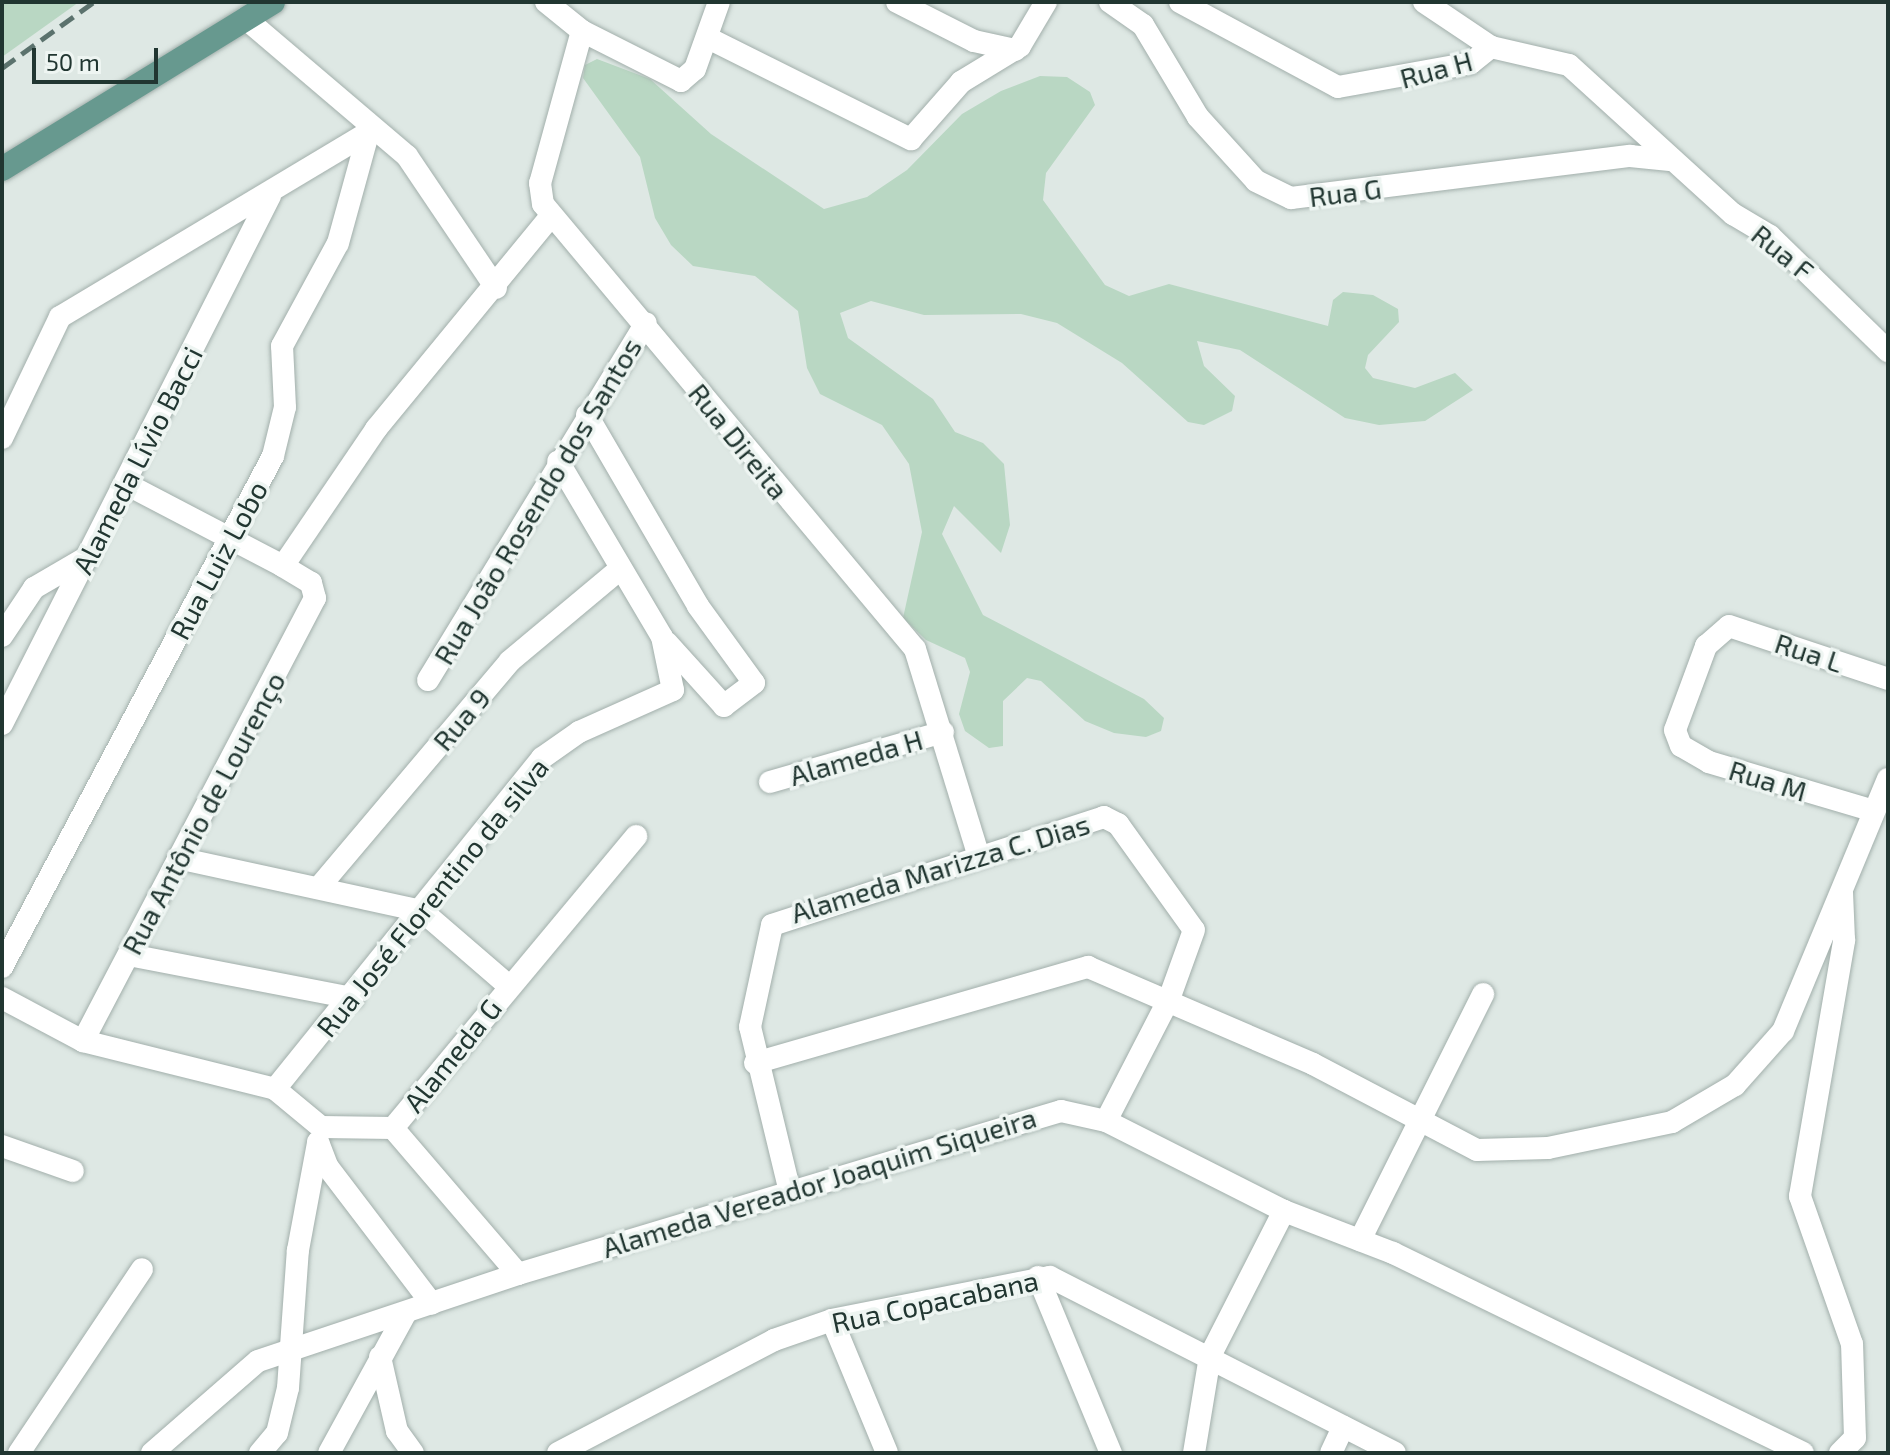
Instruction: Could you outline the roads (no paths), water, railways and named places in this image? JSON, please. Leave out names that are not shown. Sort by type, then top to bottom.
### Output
[{"type":"main road","points":[[2,169],[273,2]]},
{"type":"street","points":[[546,2],[582,31],[681,81],[708,38],[719,2]]},
{"type":"street","points":[[897,2],[974,41],[1015,50]]},
{"type":"street","points":[[708,38],[911,139],[961,82],[1015,50],[1046,2]]},
{"type":"street","name":"Rua G","points":[[1110,2],[1143,25],[1198,117],[1246,170],[1291,198],[1630,156],[1670,160]]},
{"type":"street","name":"Rua H","points":[[1180,2],[1338,87],[1471,63],[1491,47],[1569,65],[1670,160]]},
{"type":"street","points":[[1424,2],[1491,47]]},
{"type":"street","points":[[246,19],[432,189],[496,288]]},
{"type":"street","name":"Rua Direita","points":[[582,31],[540,183],[550,217],[646,323],[915,649],[978,854]]},
{"type":"street","points":[[2,438],[60,317],[270,196],[371,130]]},
{"type":"street","name":"Rua Luiz Lobo","points":[[2,967],[230,541],[281,439],[282,346],[338,243],[371,130]]},
{"type":"street","name":"Rua F","points":[[1670,160],[1770,236],[1888,351]]},
{"type":"street","name":"Alameda Lívio Bacci","points":[[2,724],[270,196]]},
{"type":"street","points":[[126,484],[283,566],[376,429],[496,288],[550,217]]},
{"type":"street","name":"Rua João Rosendo dos Santos","points":[[428,680],[558,461],[646,323]]},
{"type":"street","points":[[587,415],[698,606],[754,683],[724,706],[662,637]]},
{"type":"street","name":"Rua José Florentino da silva","points":[[275,1089],[353,998],[550,751],[670,694],[673,674],[662,637],[558,461]]},
{"type":"street","points":[[2,636],[34,588],[89,556]]},
{"type":"street","name":"Rua Antônio de Lourenço","points":[[83,1041],[311,607],[311,583],[283,566]]},
{"type":"street","name":"Rua 9","points":[[320,886],[510,661],[620,569]]},
{"type":"street","name":"Rua L","points":[[1675,730],[1706,646],[1729,626],[1888,679]]},
{"type":"street","name":"Rua M","points":[[1675,730],[1681,746],[1709,762],[1874,811]]},
{"type":"street","name":"Alameda H","points":[[770,782],[943,732]]},
{"type":"street","points":[[790,1192],[755,1063],[1072,968],[1169,999],[1477,1150],[1510,1151],[1672,1122],[1712,1102],[1757,1066],[1783,1031],[1888,779]]},
{"type":"street","name":"Alameda Marizza C. Dias","points":[[755,1063],[752,1004],[772,925],[978,854],[1111,818],[1194,930],[1169,999]]},
{"type":"street","name":"Alameda G","points":[[518,1274],[393,1128],[636,836]]},
{"type":"street","points":[[178,858],[320,886],[422,911],[509,986]]},
{"type":"street","points":[[1840,1453],[1855,1438],[1852,1344],[1800,1196],[1844,940],[1842,888]]},
{"type":"street","points":[[129,955],[353,998]]},
{"type":"street","points":[[1360,1240],[1422,1122],[1483,994]]},
{"type":"street","points":[[2,998],[83,1041],[275,1089],[319,1135],[327,1166],[432,1304]]},
{"type":"street","points":[[1106,1121],[1169,999]]},
{"type":"street","name":"Alameda Vereador Joaquim Siqueira","points":[[152,1453],[237,1374],[292,1350],[518,1274],[1042,1112],[1106,1121],[1284,1211],[1420,1266],[1803,1453]]},
{"type":"street","points":[[319,1135],[393,1128]]},
{"type":"street","points":[[260,1453],[277,1433],[292,1350],[298,1250],[319,1135]]},
{"type":"street","points":[[4,1153],[73,1171]]},
{"type":"street","points":[[1194,1453],[1210,1356],[1284,1211]]},
{"type":"street","points":[[19,1453],[142,1269]]},
{"type":"street","points":[[1038,1277],[1111,1453]]},
{"type":"street","name":"Rua Copacabana","points":[[558,1453],[734,1357],[832,1320],[1038,1277],[1089,1291],[1395,1453]]},
{"type":"street","points":[[329,1453],[405,1314]]},
{"type":"street","points":[[832,1320],[887,1453]]},
{"type":"street","points":[[380,1357],[397,1431],[413,1453]]},
{"type":"street","points":[[1331,1453],[1343,1427]]},
{"type":"railway","points":[[2,68],[94,2]]}]
